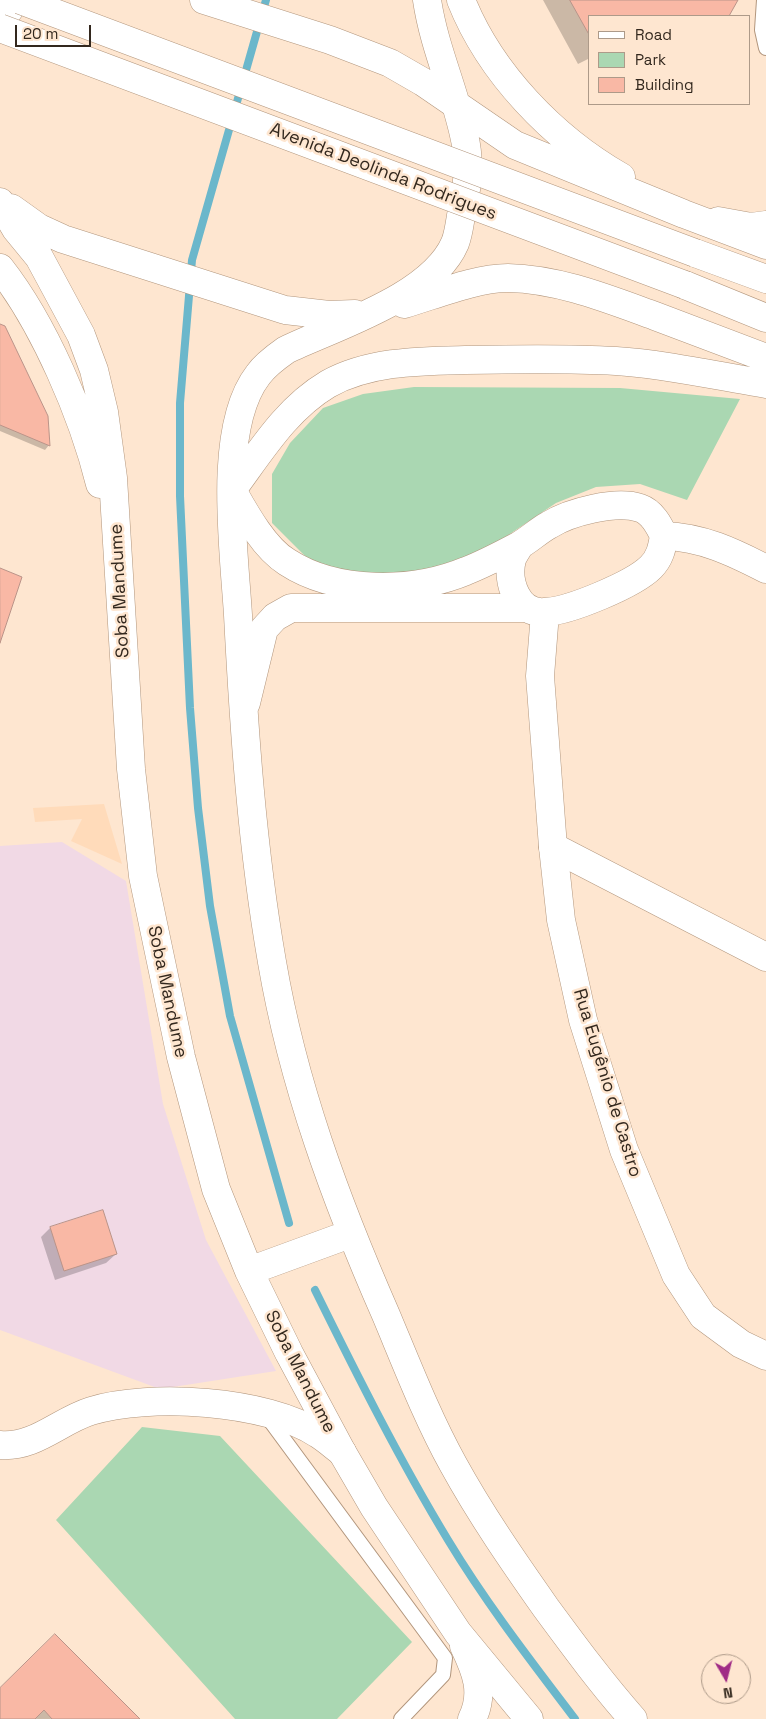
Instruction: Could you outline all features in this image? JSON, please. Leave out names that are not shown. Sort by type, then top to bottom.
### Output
[{"type":"main road","points":[[0,22],[18,0]]},
{"type":"main road","name":"Avenida Deolinda Rodrigues","points":[[18,0],[766,279]]},
{"type":"main road","points":[[204,0],[330,40],[390,63],[423,82],[456,107],[515,145],[684,214],[766,245]]},
{"type":"main road","points":[[427,0],[431,29],[465,136],[468,186],[455,242],[443,262],[427,279],[407,293],[366,314],[286,350],[258,374],[248,391],[236,424],[232,446],[232,490],[244,715],[257,862],[272,964],[306,1109],[350,1234],[448,1453],[471,1495],[501,1544],[551,1614],[612,1696],[633,1719]]},
{"type":"main road","points":[[461,0],[483,44],[512,85],[562,137],[617,175],[684,214],[751,227],[766,225]]},
{"type":"main road","name":"Avenida Deolinda Rodrigues","points":[[0,28],[684,285],[766,318]]},
{"type":"main road","points":[[0,200],[39,228],[85,247],[251,301],[285,310],[308,314],[366,314],[457,287],[506,278],[540,281],[586,292],[623,304],[766,358]]},
{"type":"main road","name":"Soba Mandume","points":[[0,200],[16,229],[39,257],[81,335],[94,370],[104,412],[113,478],[131,769],[142,876],[179,1047],[216,1189],[249,1272],[289,1353],[374,1507],[458,1633],[529,1719]]},
{"type":"main road","points":[[0,268],[45,343],[76,410],[99,480],[117,560]]},
{"type":"main road","points":[[232,490],[285,418],[306,399],[329,384],[353,373],[408,362],[513,359],[617,361],[766,384]]},
{"type":"main road","points":[[232,490],[257,530],[286,562],[312,575],[335,582],[369,586],[431,582],[466,572],[520,545],[550,524],[593,509],[622,505],[641,508],[656,520],[664,536],[660,555],[650,568],[605,595],[535,610],[291,608],[276,617],[264,629],[244,715]]},
{"type":"main road","points":[[664,536],[710,544],[741,556],[766,569]]},
{"type":"main road","points":[[520,545],[513,558],[512,583],[515,595],[535,610]]},
{"type":"main road","name":"Rua Eugênio de Castro","points":[[535,610],[553,847],[561,920],[583,1020],[624,1150],[672,1266],[704,1316],[741,1344],[766,1356]]},
{"type":"main road","points":[[553,847],[766,957]]},
{"type":"main road","points":[[249,1272],[350,1234]]},
{"type":"main road","points":[[0,1445],[21,1445],[91,1411],[140,1402],[186,1401],[264,1413],[317,1433],[342,1452]]},
{"type":"main road","points":[[458,1633],[479,1681],[478,1707],[472,1719]]},
{"type":"lane","points":[[764,0],[762,30],[766,48]]},
{"type":"lane","points":[[264,1413],[445,1658],[443,1675],[401,1719]]},
{"type":"shaded area","points":[[104,804],[122,864],[71,841],[82,819],[35,822],[33,808]]},
{"type":"shaded area","points":[[62,842],[126,881],[163,1104],[206,1240],[276,1371],[160,1389],[0,1330],[0,846]]},
{"type":"green space","points":[[414,387],[620,388],[740,399],[687,500],[640,484],[596,487],[556,503],[495,544],[434,571],[360,577],[309,560],[272,523],[272,474],[290,443],[323,408],[363,394]]},
{"type":"green space","points":[[142,1427],[220,1436],[412,1642],[337,1719],[235,1719],[56,1520]]},
{"type":"building","points":[[570,0],[738,0],[730,15],[588,15],[588,32]]},
{"type":"building","points":[[0,324],[5,326],[48,416],[50,446],[0,425]]},
{"type":"building","points":[[0,568],[22,577],[0,643]]},
{"type":"building","points":[[103,1210],[117,1254],[64,1271],[50,1227]]},
{"type":"building","points":[[55,1634],[140,1719],[52,1719],[44,1710],[35,1719],[0,1719],[0,1688]]},
{"type":"waterway","points":[[266,0],[192,260],[180,403],[180,496],[190,708],[198,808],[210,906],[230,1016],[289,1223]]},
{"type":"waterway","points":[[315,1290],[395,1448],[448,1540],[493,1609],[575,1719]]}]
